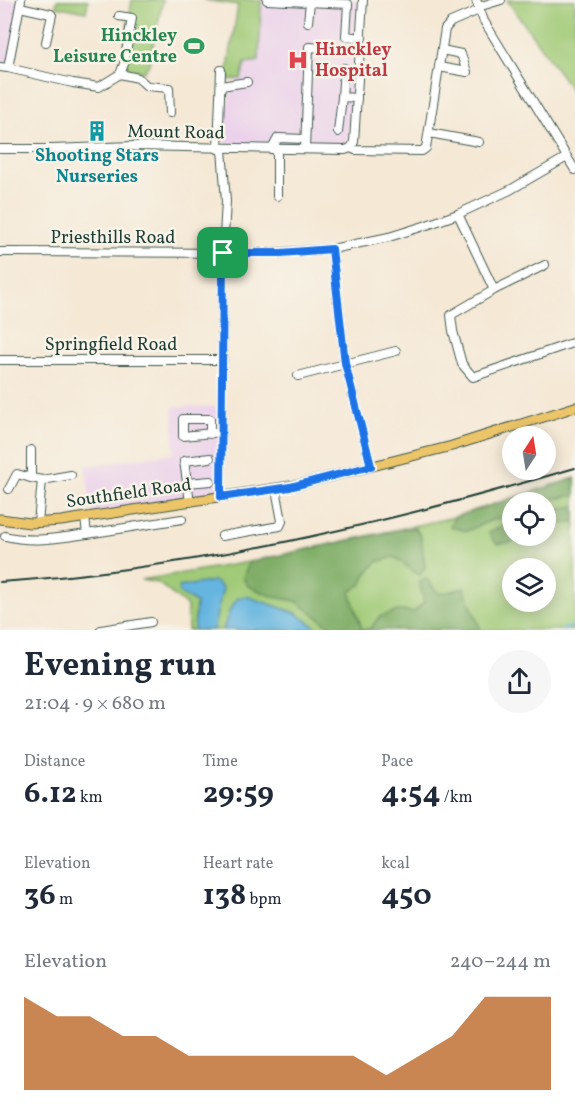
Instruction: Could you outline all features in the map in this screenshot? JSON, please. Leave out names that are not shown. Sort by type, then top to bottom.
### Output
[{"type":"main road","name":"Southfield Road","points":[[0,519],[38,523],[85,518],[297,485],[471,440],[575,407]]},
{"type":"street","points":[[267,0],[348,4],[346,36],[362,38]]},
{"type":"street","points":[[351,148],[354,142],[363,0]]},
{"type":"street","points":[[479,142],[429,133],[439,67],[447,25],[478,6],[501,0]]},
{"type":"street","points":[[308,22],[310,2]]},
{"type":"street","points":[[46,42],[52,15],[21,3],[4,67],[99,87],[120,74],[124,64],[132,18],[119,16]]},
{"type":"street","points":[[478,6],[484,21],[575,170]]},
{"type":"street","points":[[305,149],[309,47],[361,51]]},
{"type":"street","points":[[439,67],[467,72],[461,54],[442,50]]},
{"type":"street","points":[[338,132],[344,68]]},
{"type":"street","points":[[221,70],[220,149],[226,201],[223,253],[221,497]]},
{"type":"street","points":[[120,74],[138,78],[147,86],[169,88],[170,113]]},
{"type":"street","points":[[221,86],[248,82]]},
{"type":"street","points":[[342,97],[357,98]]},
{"type":"street","name":"Mount Road","points":[[0,149],[149,147],[345,150],[351,148],[355,150],[422,151],[426,148],[429,133]]},
{"type":"street","points":[[149,136],[149,147]]},
{"type":"street","points":[[277,196],[274,149],[278,138],[305,139]]},
{"type":"street","name":"Priesthills Road","points":[[0,252],[274,253],[332,249],[389,237],[458,214],[510,190],[567,157]]},
{"type":"street","points":[[458,214],[494,290]]},
{"type":"street","points":[[332,249],[345,363],[371,466]]},
{"type":"street","points":[[545,265],[494,290],[451,315],[462,364],[474,377],[575,342]]},
{"type":"street","points":[[298,375],[396,351]]},
{"type":"street","name":"Springfield Road","points":[[0,360],[223,360]]},
{"type":"street","points":[[210,434],[222,432]]},
{"type":"street","points":[[31,450],[31,478]]},
{"type":"street","points":[[190,502],[184,461],[210,458]]},
{"type":"street","points":[[9,489],[17,474],[42,480],[71,475]]},
{"type":"street","points":[[38,523],[42,480]]},
{"type":"street","points":[[187,483],[211,481]]},
{"type":"street","points":[[222,536],[280,526],[282,521],[276,489]]},
{"type":"street","points":[[85,518],[87,534]]},
{"type":"street","points":[[5,536],[54,539],[182,519]]},
{"type":"street","points":[[101,630],[151,622]]},
{"type":"shaded area","points":[[0,0],[21,0],[8,66],[0,65]]},
{"type":"shaded area","name":"Hinckley Hospital","points":[[259,0],[357,0],[348,139],[343,145],[224,144],[225,114]]},
{"type":"shaded area","points":[[173,406],[218,407],[219,493],[92,513],[85,466],[174,453]]},
{"type":"green space","points":[[57,0],[88,0],[86,12],[56,6]]},
{"type":"green space","points":[[132,0],[163,0],[149,65],[143,72],[121,66]]},
{"type":"green space","points":[[204,0],[261,0],[259,61],[245,63],[241,79],[226,80],[238,5]]},
{"type":"green space","points":[[507,0],[575,0],[575,95]]},
{"type":"green space","points":[[575,478],[575,629],[572,630],[188,630],[187,606],[158,583],[141,580],[249,562],[454,517],[502,502],[502,546],[556,546],[556,492],[532,492]]},
{"type":"green space","points":[[575,478],[575,495],[556,499],[556,492],[532,492]]},
{"type":"green space","points":[[502,502],[502,518],[467,531],[450,527],[454,517]]},
{"type":"green space","points":[[575,506],[575,521],[558,524],[557,515],[560,509]]},
{"type":"green space","points":[[502,526],[502,543],[497,544],[489,534]]},
{"type":"green space","points":[[415,528],[421,537],[425,567],[420,575],[394,557],[377,562],[365,575],[362,584],[350,592],[362,629],[370,629],[379,617],[398,611],[414,612],[424,602],[419,581],[427,579],[439,594],[464,588],[481,630],[340,630],[330,626],[296,601],[274,597],[248,586],[243,578],[249,562]]},
{"type":"water","points":[[214,581],[223,588],[213,630],[194,630],[196,603],[179,593],[179,587]]},
{"type":"water","points":[[246,596],[296,613],[320,630],[223,630],[230,609],[238,598]]},
{"type":"waterway","points":[[562,630],[575,625]]},
{"type":"railway","points":[[0,582],[73,576],[146,566],[290,541],[433,507],[575,468]]},
{"type":"place","name":"Hinckley Leisure Centre","points":[[194,46]]},
{"type":"place","name":"Hinckley Hospital","points":[[298,60]]},
{"type":"place","name":"Shooting Stars Nurseries","points":[[97,131]]},
{"type":"route","points":[[332,249],[345,363],[371,466],[290,487],[221,497],[223,253],[281,253],[332,249]]}]
